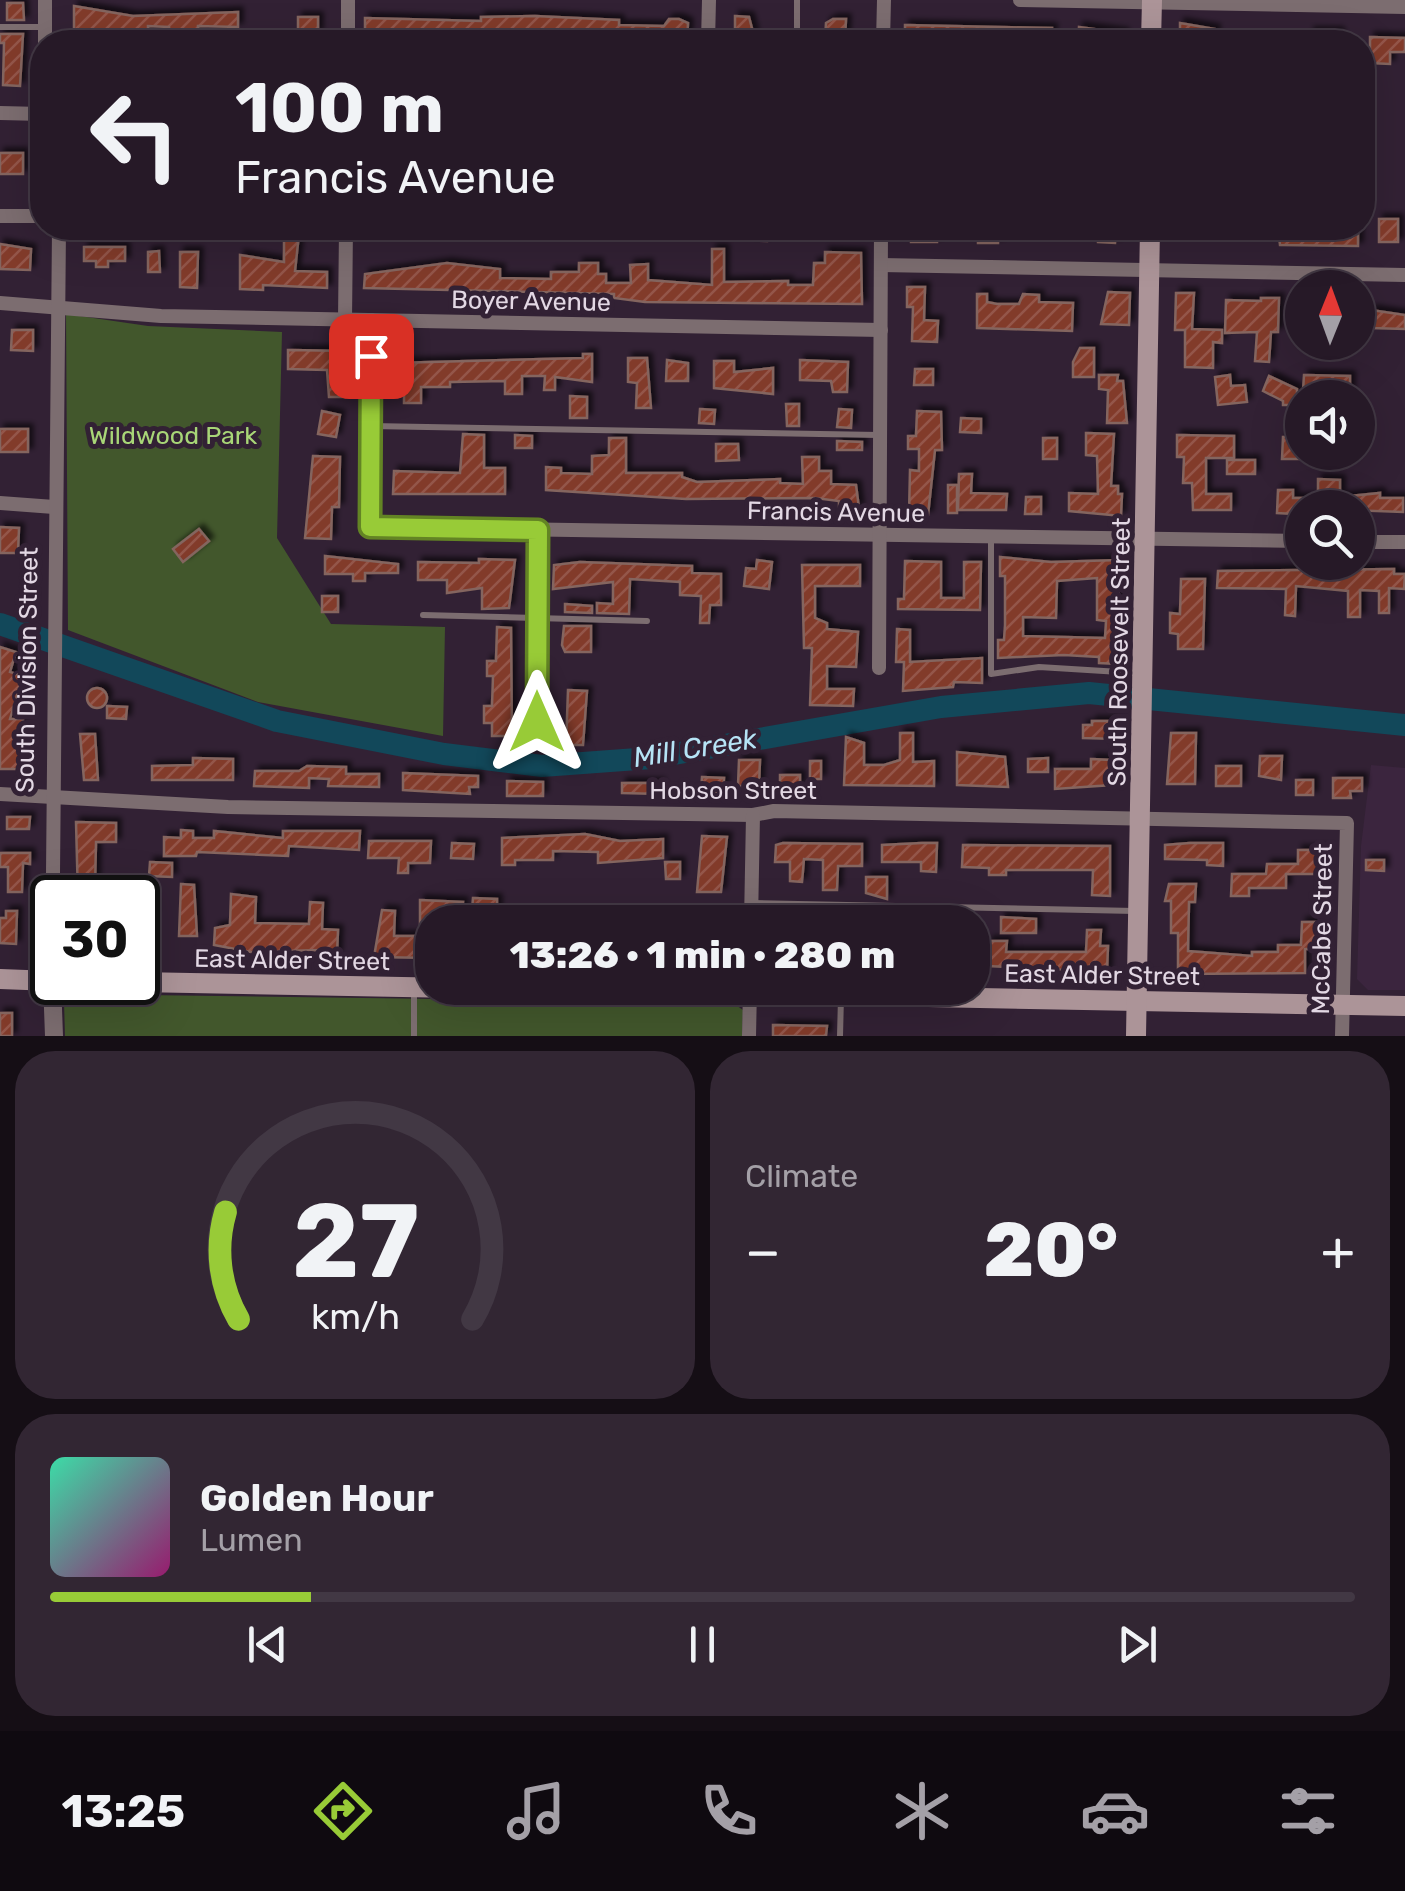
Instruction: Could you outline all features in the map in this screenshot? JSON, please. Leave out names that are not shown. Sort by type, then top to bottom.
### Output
[{"type":"main road","points":[[1151,30],[1152,2]]},
{"type":"main road","name":"South Roosevelt Street","points":[[1136,1036],[1150,240]]},
{"type":"main road","points":[[0,979],[30,980]]},
{"type":"main road","name":"East Alder Street","points":[[160,982],[414,988]]},
{"type":"main road","name":"East Alder Street","points":[[990,999],[1405,1006]]},
{"type":"street","points":[[45,30],[46,0]]},
{"type":"street","points":[[348,0],[348,30]]},
{"type":"street","points":[[708,30],[709,0]]},
{"type":"street","points":[[883,30],[884,0]]},
{"type":"street","points":[[1020,0],[1405,7]]},
{"type":"street","points":[[0,113],[30,114]]},
{"type":"street","points":[[0,216],[30,216]]},
{"type":"street","name":"South Division Street","points":[[51,875],[59,240]]},
{"type":"street","points":[[344,320],[346,240]]},
{"type":"street","points":[[879,668],[881,240]]},
{"type":"street","points":[[882,266],[1405,275]]},
{"type":"street","name":"Boyer Avenue","points":[[0,303],[160,316],[881,330]]},
{"type":"street","points":[[370,426],[371,320]]},
{"type":"street","name":"Francis Avenue","points":[[370,426],[370,527],[1285,541]]},
{"type":"street","points":[[0,503],[54,506]]},
{"type":"street","points":[[537,722],[538,530]]},
{"type":"street","points":[[1375,542],[1405,542]]},
{"type":"street","name":"Hobson Street","points":[[0,794],[228,807],[753,815],[774,811],[1347,823]]},
{"type":"street","points":[[752,903],[753,815]]},
{"type":"street","name":"McCabe Street","points":[[1342,1036],[1347,823]]},
{"type":"street","name":"South Division Street","points":[[53,1005],[54,1036]]},
{"type":"street","points":[[749,1036],[750,1005]]},
{"type":"lane","points":[[796,0],[796,30]]},
{"type":"lane","points":[[0,26],[30,32]]},
{"type":"lane","points":[[370,426],[880,435]]},
{"type":"lane","points":[[990,536],[991,674],[1039,667],[1144,678]]},
{"type":"lane","points":[[423,615],[646,621]]},
{"type":"lane","points":[[752,903],[1138,911]]},
{"type":"lane","points":[[414,988],[414,1036]]},
{"type":"lane","points":[[840,1036],[841,1005]]},
{"type":"shaded area","points":[[1371,765],[1405,768],[1405,990],[1368,990],[1357,979],[1361,846]]},
{"type":"green space","name":"Wildwood Park","points":[[66,314],[148,326],[282,332],[277,538],[331,624],[445,627],[443,736],[258,702],[68,630]]},
{"type":"green space","points":[[160,995],[415,999],[415,1005],[736,1005],[743,1010],[742,1036],[65,1036],[64,1005],[160,1005]]},
{"type":"building","points":[[7,3],[23,3],[24,20],[7,20]]},
{"type":"building","points":[[74,6],[133,16],[238,12],[238,27],[74,30]]},
{"type":"building","points":[[735,16],[749,17],[752,30],[735,30]]},
{"type":"building","points":[[298,17],[318,17],[318,30],[298,30]]},
{"type":"building","points":[[481,17],[619,20],[619,25],[664,26],[669,19],[688,23],[688,30],[365,30],[365,18],[481,21]]},
{"type":"building","points":[[846,19],[846,30],[826,30],[826,23]]},
{"type":"building","points":[[1180,23],[1215,29],[1215,30],[1180,30]]},
{"type":"building","points":[[905,25],[1052,28],[1052,30],[905,30]]},
{"type":"building","points":[[0,34],[23,34],[20,86],[3,85],[4,43],[0,43]]},
{"type":"building","points":[[1375,37],[1405,38],[1405,52],[1390,52],[1390,64],[1375,63]]},
{"type":"building","points":[[0,153],[23,153],[23,174],[0,174]]},
{"type":"building","points":[[1379,219],[1398,219],[1398,242],[1379,242]]},
{"type":"building","points":[[284,240],[298,240],[295,271],[327,272],[327,288],[263,285],[263,290],[240,289],[240,255],[284,262]]},
{"type":"building","points":[[1279,240],[1358,240],[1358,246],[1280,245]]},
{"type":"building","points":[[0,244],[31,249],[30,270],[0,269]]},
{"type":"building","points":[[84,247],[125,247],[125,261],[108,261],[108,267],[96,267],[96,261],[84,261]]},
{"type":"building","points":[[712,249],[724,249],[724,282],[788,281],[788,285],[813,285],[814,263],[825,263],[825,252],[861,253],[862,304],[645,302],[614,298],[614,294],[364,288],[365,274],[447,263],[500,269],[500,278],[551,279],[551,272],[579,272],[579,263],[598,263],[598,274],[606,274],[606,283],[631,283],[630,265],[648,264],[648,280],[712,285]]},
{"type":"building","points":[[159,251],[160,272],[148,272],[148,252]]},
{"type":"building","points":[[180,252],[198,252],[197,288],[180,287]]},
{"type":"building","points":[[907,287],[925,287],[924,320],[938,321],[937,342],[912,341],[913,307],[907,307]]},
{"type":"building","points":[[1108,292],[1130,293],[1129,325],[1101,324]]},
{"type":"building","points":[[1176,293],[1194,293],[1192,329],[1222,330],[1222,343],[1213,342],[1213,368],[1185,367],[1185,330],[1175,330]]},
{"type":"building","points":[[977,294],[987,294],[987,302],[997,304],[1019,304],[1023,294],[1039,295],[1039,302],[1073,303],[1072,331],[977,328]]},
{"type":"building","points":[[1279,298],[1278,332],[1271,332],[1269,362],[1255,361],[1257,332],[1225,333],[1226,300]]},
{"type":"building","points":[[1375,311],[1405,315],[1405,329],[1375,328]]},
{"type":"building","points":[[12,330],[33,330],[33,351],[11,350]]},
{"type":"building","points":[[1080,348],[1094,348],[1094,377],[1073,377],[1073,362]]},
{"type":"building","points":[[288,350],[348,351],[345,397],[329,397],[327,370],[288,369]]},
{"type":"building","points":[[583,354],[592,354],[592,382],[555,377],[555,390],[544,390],[545,376],[522,376],[522,394],[505,394],[505,381],[450,382],[450,387],[421,387],[421,403],[404,403],[404,381],[394,377],[394,363],[583,358]]},
{"type":"building","points":[[628,358],[647,358],[651,408],[636,408],[637,383],[628,382]]},
{"type":"building","points":[[667,360],[688,363],[688,381],[666,381]]},
{"type":"building","points":[[800,360],[848,362],[847,392],[833,392],[831,381],[800,380]]},
{"type":"building","points":[[714,361],[734,361],[734,372],[773,368],[773,394],[714,388]]},
{"type":"building","points":[[915,369],[933,369],[933,385],[914,385]]},
{"type":"building","points":[[1099,375],[1118,375],[1117,381],[1123,381],[1127,423],[1107,423],[1108,390],[1099,389]]},
{"type":"building","points":[[1230,375],[1231,386],[1245,385],[1247,402],[1218,405],[1215,377]]},
{"type":"building","points":[[1304,375],[1350,376],[1350,380],[1304,380]]},
{"type":"building","points":[[1269,376],[1285,383],[1285,405],[1283,401],[1263,391]]},
{"type":"building","points":[[570,396],[587,397],[587,418],[570,418]]},
{"type":"building","points":[[786,404],[799,404],[799,426],[787,426]]},
{"type":"building","points":[[700,409],[715,410],[714,424],[699,423]]},
{"type":"building","points":[[839,409],[852,410],[851,428],[837,427]]},
{"type":"building","points":[[322,411],[340,415],[336,437],[318,434]]},
{"type":"building","points":[[917,411],[941,412],[942,450],[935,450],[928,515],[909,515],[910,470],[919,471],[919,449],[908,449],[908,436],[916,436]]},
{"type":"building","points":[[961,418],[981,419],[981,433],[960,432]]},
{"type":"building","points":[[0,429],[28,429],[28,452],[0,452]]},
{"type":"building","points":[[1086,433],[1114,434],[1111,486],[1118,486],[1118,494],[1122,494],[1121,516],[1069,511],[1069,493],[1098,494],[1097,456],[1086,455]]},
{"type":"building","points":[[463,434],[484,435],[484,468],[505,468],[505,494],[393,494],[394,471],[460,473]]},
{"type":"building","points":[[515,435],[532,436],[532,448],[515,448]]},
{"type":"building","points":[[1177,435],[1234,436],[1234,458],[1206,458],[1206,494],[1231,494],[1231,510],[1193,510],[1192,483],[1183,483],[1184,457],[1177,457]]},
{"type":"building","points":[[609,438],[626,438],[626,473],[682,473],[682,477],[697,482],[780,479],[780,483],[803,484],[802,457],[819,457],[819,471],[831,471],[831,484],[856,485],[859,508],[839,508],[839,501],[815,498],[686,499],[546,490],[546,467],[561,468],[561,473],[592,474],[592,456],[609,455]]},
{"type":"building","points":[[1043,438],[1057,438],[1057,459],[1043,459]]},
{"type":"building","points":[[837,441],[862,442],[862,450],[837,450]]},
{"type":"building","points":[[716,444],[738,444],[739,460],[716,461]]},
{"type":"building","points":[[313,456],[340,457],[339,507],[332,507],[331,539],[305,538]]},
{"type":"building","points":[[1227,460],[1255,460],[1255,474],[1227,474]]},
{"type":"building","points":[[959,474],[972,474],[971,493],[1007,494],[1006,510],[958,510]]},
{"type":"building","points":[[1318,479],[1340,480],[1340,490],[1318,490]]},
{"type":"building","points":[[948,485],[957,485],[957,513],[948,513]]},
{"type":"building","points":[[1278,490],[1285,490],[1285,514],[1277,513]]},
{"type":"building","points":[[1380,493],[1380,498],[1403,498],[1403,512],[1375,511],[1375,494]]},
{"type":"building","points":[[1026,497],[1041,497],[1041,514],[1025,514]]},
{"type":"building","points":[[0,527],[19,528],[18,553],[0,553]]},
{"type":"building","points":[[199,529],[209,541],[183,562],[173,549]]},
{"type":"building","points":[[325,556],[398,564],[398,573],[365,573],[365,581],[353,581],[353,574],[325,574]]},
{"type":"building","points":[[1000,557],[1051,562],[1119,560],[1118,664],[1099,663],[1099,657],[1064,655],[998,658],[998,640],[1004,640],[1005,625],[1005,576],[1000,576]],"holes":[[[1097,578],[1097,620],[1106,621],[1105,638],[1023,636],[1023,617],[1056,618],[1057,581]]]},
{"type":"building","points":[[479,559],[515,560],[509,608],[482,609],[482,588],[447,593],[447,580],[418,580],[418,562],[479,563]]},
{"type":"building","points":[[757,560],[772,562],[769,589],[744,586],[746,568],[756,569]]},
{"type":"building","points":[[905,561],[941,562],[941,598],[964,598],[964,562],[981,562],[980,610],[898,609],[898,599],[904,599]]},
{"type":"building","points":[[580,562],[692,566],[692,573],[721,574],[721,605],[710,605],[709,623],[700,623],[701,596],[680,595],[680,582],[630,579],[629,614],[597,613],[597,603],[613,604],[613,582],[553,589],[554,565]]},
{"type":"building","points":[[802,565],[860,565],[860,586],[815,586],[815,618],[827,623],[827,629],[858,632],[856,667],[827,666],[827,689],[854,689],[853,706],[810,705],[812,648],[804,648]]},
{"type":"building","points":[[1375,569],[1394,569],[1394,574],[1405,574],[1404,589],[1389,588],[1389,613],[1379,613],[1379,591],[1360,590],[1360,617],[1348,617],[1348,591],[1296,586],[1295,616],[1285,615],[1286,589],[1217,588],[1218,571],[1285,570],[1285,580],[1375,580]]},
{"type":"building","points":[[1181,579],[1205,579],[1203,649],[1178,649],[1178,634],[1170,633],[1170,613],[1180,614]]},
{"type":"building","points":[[322,596],[338,596],[338,612],[322,612]]},
{"type":"building","points":[[565,604],[592,606],[592,613],[565,612]]},
{"type":"building","points":[[564,626],[591,626],[591,652],[565,652]]},
{"type":"building","points":[[497,627],[511,628],[512,736],[492,736],[492,723],[484,723],[484,706],[492,706],[493,676],[487,676],[487,661],[496,661]]},
{"type":"building","points":[[897,629],[910,630],[910,662],[982,658],[982,683],[954,682],[953,687],[903,691],[904,662],[896,662]]},
{"type":"building","points":[[0,647],[16,652],[10,672],[23,676],[10,719],[23,719],[22,769],[0,769]]},
{"type":"building","points":[[97,688],[107,698],[97,708],[87,698]]},
{"type":"building","points":[[568,690],[587,691],[583,745],[566,745]]},
{"type":"building","points":[[107,706],[127,707],[126,719],[107,718]]},
{"type":"building","points":[[1092,721],[1119,721],[1118,739],[1083,738],[1083,725],[1092,725]]},
{"type":"building","points":[[900,733],[913,733],[913,762],[934,761],[934,786],[844,785],[846,737],[864,743],[864,765],[884,765],[900,760]]},
{"type":"building","points":[[1171,733],[1196,733],[1195,784],[1167,784]]},
{"type":"building","points":[[80,734],[95,734],[98,780],[84,780]]},
{"type":"building","points":[[957,752],[1005,757],[1008,787],[957,785]]},
{"type":"building","points":[[1260,756],[1282,756],[1281,780],[1259,776]]},
{"type":"building","points":[[193,758],[233,759],[233,780],[152,780],[152,766],[193,765]]},
{"type":"building","points":[[1048,758],[1048,772],[1028,772],[1028,759]]},
{"type":"building","points":[[1091,759],[1112,760],[1112,785],[1055,789],[1055,769],[1091,769]]},
{"type":"building","points":[[739,760],[760,760],[759,786],[738,786]]},
{"type":"building","points":[[810,761],[821,761],[821,779],[810,779]]},
{"type":"building","points":[[307,766],[346,767],[346,774],[379,774],[379,787],[328,786],[329,779],[309,778],[309,788],[254,786],[255,771],[299,771]]},
{"type":"building","points":[[1216,766],[1241,766],[1241,786],[1216,786]]},
{"type":"building","points":[[403,773],[478,776],[478,787],[469,787],[470,794],[403,790]]},
{"type":"building","points":[[780,775],[800,775],[800,786],[780,786]]},
{"type":"building","points":[[702,777],[724,778],[723,793],[701,792]]},
{"type":"building","points":[[1333,778],[1362,778],[1362,791],[1350,791],[1351,798],[1333,798]]},
{"type":"building","points":[[1296,780],[1313,780],[1313,795],[1296,795]]},
{"type":"building","points":[[507,781],[543,782],[543,796],[507,796]]},
{"type":"building","points":[[622,783],[660,783],[660,794],[622,793]]},
{"type":"building","points":[[7,817],[30,817],[29,829],[7,829]]},
{"type":"building","points":[[76,822],[116,823],[116,842],[96,842],[95,875],[77,875]]},
{"type":"building","points":[[181,830],[193,831],[193,838],[214,838],[214,831],[283,838],[283,831],[360,831],[359,850],[289,846],[288,856],[197,852],[196,856],[164,856],[164,837],[181,838]]},
{"type":"building","points":[[585,834],[620,841],[663,839],[663,858],[598,863],[598,852],[553,851],[553,860],[515,860],[515,865],[502,865],[502,838]]},
{"type":"building","points":[[702,836],[727,837],[721,892],[697,892]]},
{"type":"building","points":[[369,841],[431,841],[430,863],[408,863],[408,873],[398,873],[399,858],[368,858]]},
{"type":"building","points":[[452,843],[474,844],[473,859],[451,858]]},
{"type":"building","points":[[937,843],[936,872],[921,871],[921,862],[882,862],[882,845]]},
{"type":"building","points":[[1223,843],[1223,866],[1207,865],[1207,860],[1165,859],[1165,845]]},
{"type":"building","points":[[862,844],[862,866],[838,866],[837,890],[823,890],[823,860],[804,859],[802,882],[790,881],[790,862],[775,862],[776,845]]},
{"type":"building","points":[[963,845],[1110,846],[1110,896],[1092,895],[1093,870],[1006,870],[1006,875],[989,875],[989,868],[962,867]]},
{"type":"building","points":[[1298,850],[1323,850],[1319,874],[1286,874],[1286,888],[1249,888],[1249,896],[1231,896],[1232,874],[1266,874],[1267,864],[1298,864]]},
{"type":"building","points":[[0,853],[30,853],[30,864],[23,863],[22,892],[8,892],[8,867],[0,867]]},
{"type":"building","points":[[1366,860],[1384,860],[1384,871],[1366,870]]},
{"type":"building","points":[[150,862],[172,863],[172,877],[149,875]]},
{"type":"building","points":[[665,862],[680,862],[680,879],[666,879]]},
{"type":"building","points":[[866,877],[887,877],[887,899],[866,893]]},
{"type":"building","points":[[181,884],[194,885],[197,936],[179,936]]},
{"type":"building","points":[[1169,884],[1196,884],[1195,902],[1189,902],[1188,951],[1252,956],[1252,952],[1278,952],[1278,945],[1301,945],[1302,922],[1320,922],[1320,949],[1305,949],[1305,973],[1178,974],[1178,933],[1171,933],[1171,901],[1165,901]]},
{"type":"building","points":[[231,894],[256,897],[255,923],[309,924],[310,902],[323,903],[322,929],[338,930],[337,955],[319,955],[319,950],[251,952],[214,945],[215,928],[230,925]]},
{"type":"building","points":[[473,898],[497,899],[497,905],[472,905]]},
{"type":"building","points":[[420,900],[463,902],[463,905],[420,905]]},
{"type":"building","points":[[382,910],[395,911],[394,936],[415,936],[415,958],[374,957]]},
{"type":"building","points":[[6,911],[17,911],[16,944],[0,943],[0,918],[6,918]]},
{"type":"building","points":[[1001,917],[1036,919],[1036,933],[1001,933]]},
{"type":"building","points":[[1087,930],[1101,930],[1100,946],[1108,946],[1107,972],[990,966],[990,941],[1007,941],[1006,952],[1086,952]]},
{"type":"building","points":[[0,1013],[12,1013],[12,1036],[0,1036]]},
{"type":"building","points":[[773,1025],[827,1026],[826,1036],[773,1036]]},
{"type":"waterway","name":"Mill Creek","points":[[0,624],[277,721],[444,754],[542,766],[651,758],[941,707],[1089,693],[1405,725]]},
{"type":"route","points":[[371,356],[370,527],[538,530],[537,722]]}]
